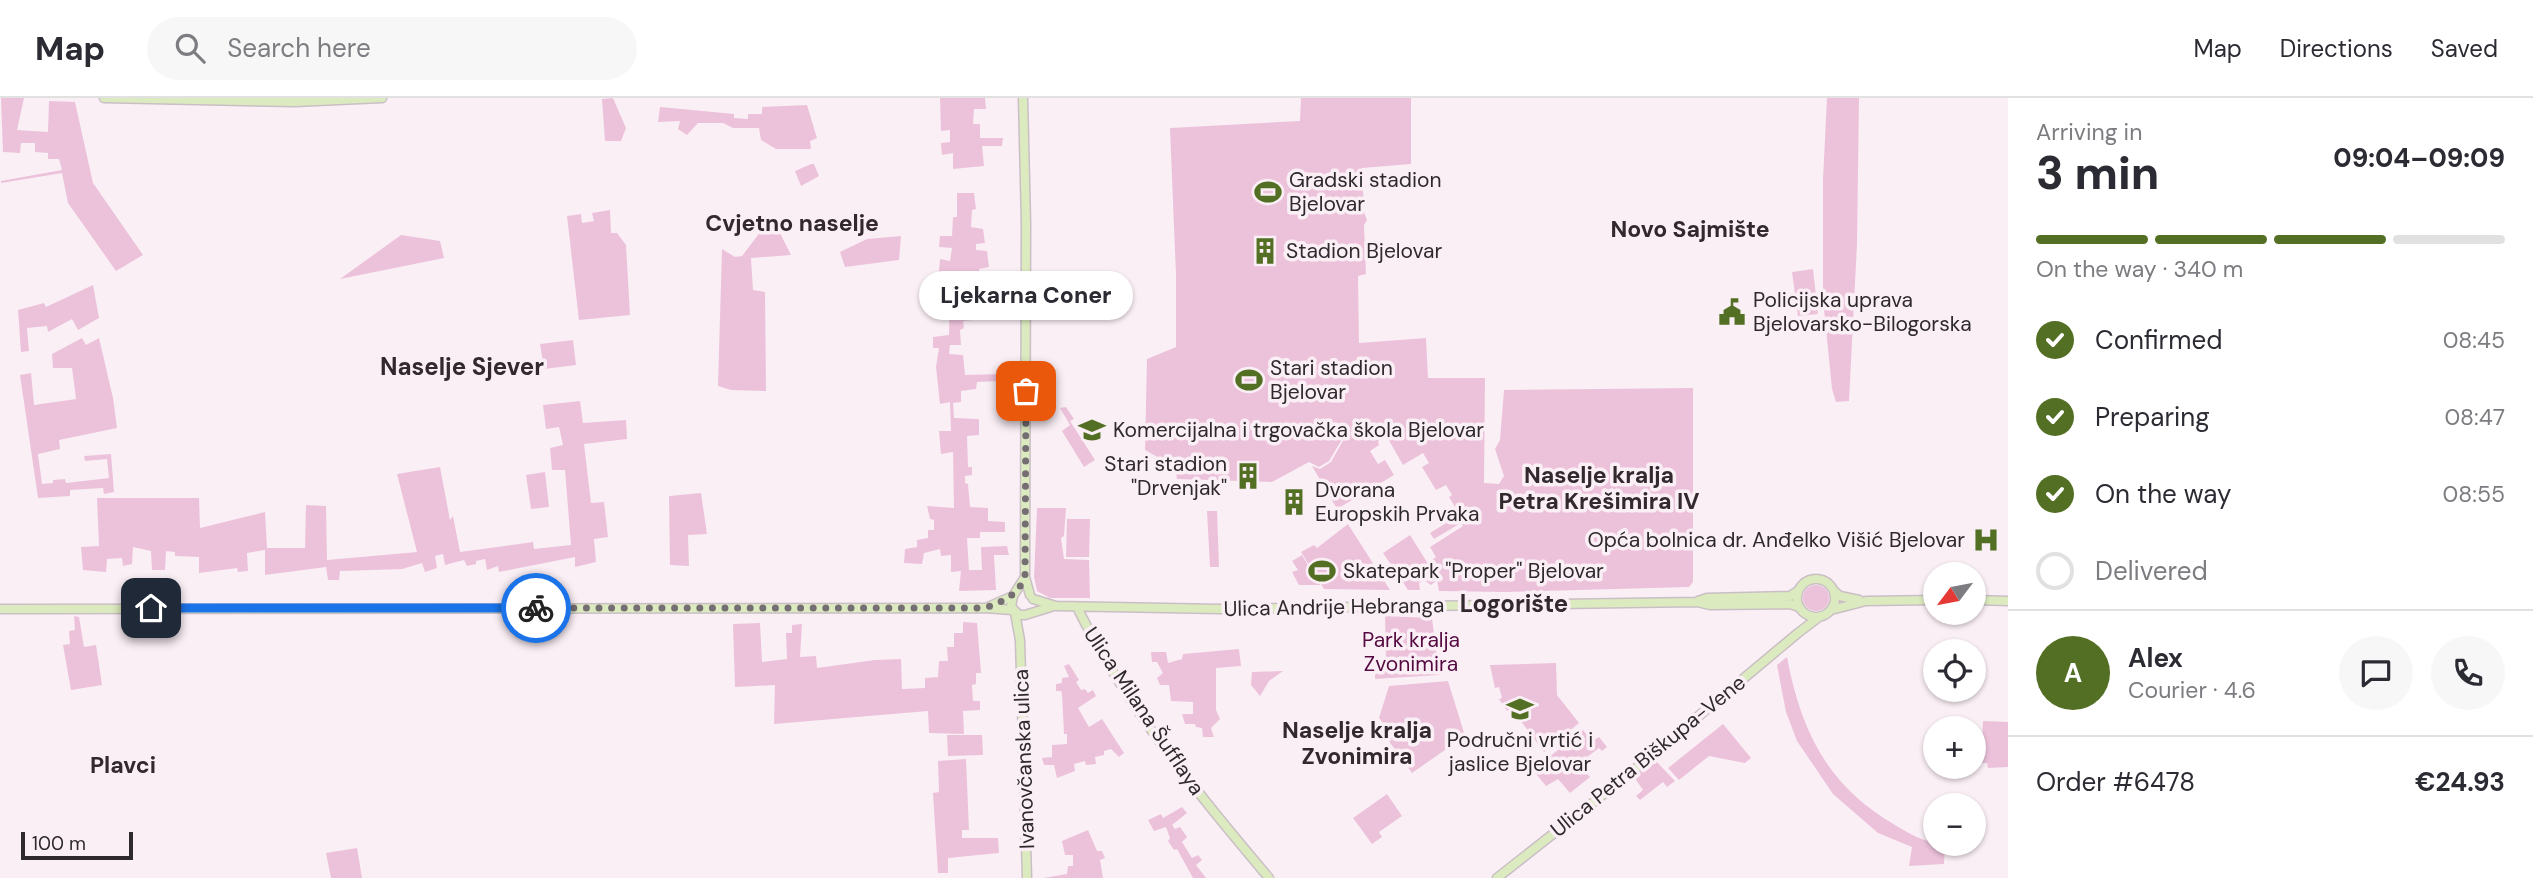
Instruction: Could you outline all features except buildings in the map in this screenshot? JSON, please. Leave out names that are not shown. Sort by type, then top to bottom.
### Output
[{"type":"main road","points":[[104,98],[295,102],[382,98]]},
{"type":"main road","points":[[1023,98],[1026,223],[1025,577],[1034,606],[1028,614]]},
{"type":"main road","points":[[1014,612],[1010,603],[1025,577]]},
{"type":"main road","points":[[1798,633],[1802,622],[1798,591],[1807,581],[1813,579],[1826,582],[1840,596],[1866,601],[1923,600]]},
{"type":"main road","name":"Ulica Andrije Hebranga","points":[[1697,602],[1707,598],[1790,596],[1798,591]]},
{"type":"main road","points":[[1831,610],[1834,591]]},
{"type":"main road","name":"Ulica Andrije Hebranga","points":[[985,608],[1023,592],[1056,606],[1077,607],[1220,609],[1697,602],[1710,605],[1790,604],[1800,609]]},
{"type":"main road","points":[[1986,600],[2008,601]]},
{"type":"main road","points":[[1800,609],[1813,617],[1819,617],[1831,610],[1866,601]]},
{"type":"main road","name":"Ulica Andrije Hebranga","points":[[0,609],[985,608],[1028,614],[1056,606]]},
{"type":"main road","name":"Ulica Milana Šufflaya","points":[[1077,607],[1120,681],[1180,771],[1269,878]]},
{"type":"main road","name":"Ivanovčanska ulica","points":[[1014,612],[1020,640],[1027,878]]},
{"type":"main road","name":"Ivanovčanska ulica","points":[[1020,640],[1028,614]]},
{"type":"main road","name":"Ulica Petra Biškupa-Vene","points":[[1497,878],[1628,775],[1819,617]]},
{"type":"green space","points":[[1,98],[24,98],[17,130],[48,132],[49,101],[75,102],[93,183],[143,255],[116,271],[68,203],[62,173],[1,183],[62,170],[59,159],[48,159],[48,153],[35,152],[35,143],[21,143],[20,153],[3,152]]},
{"type":"green space","points":[[613,98],[626,128],[621,141],[605,141],[602,99]]},
{"type":"green space","points":[[940,98],[985,98],[986,109],[974,109],[973,124],[980,124],[980,138],[1003,138],[1002,146],[982,146],[984,166],[953,169],[953,153],[942,155],[941,143],[950,142],[950,130],[941,131]]},
{"type":"green space","points":[[1301,98],[1411,98],[1411,164],[1362,168],[1364,212],[1367,220],[1364,225],[1366,274],[1358,276],[1359,343],[1426,338],[1428,378],[1485,378],[1484,483],[1499,484],[1504,476],[1495,449],[1500,440],[1504,390],[1693,388],[1693,582],[1689,587],[1439,591],[1437,580],[1431,585],[1424,580],[1419,583],[1420,590],[1408,590],[1383,553],[1410,535],[1435,575],[1439,572],[1432,560],[1436,557],[1430,547],[1463,526],[1461,523],[1434,539],[1430,533],[1446,523],[1442,515],[1455,507],[1449,497],[1452,495],[1446,485],[1436,490],[1422,467],[1429,463],[1423,453],[1403,465],[1387,437],[1378,441],[1379,445],[1370,451],[1378,464],[1385,460],[1394,475],[1366,492],[1363,486],[1349,495],[1352,500],[1337,509],[1312,466],[1320,469],[1331,462],[1344,436],[1329,461],[1319,467],[1309,462],[1272,482],[1177,479],[1175,467],[1145,450],[1147,359],[1176,347],[1170,128],[1300,121]]},
{"type":"green space","points":[[1827,98],[1859,98],[1857,244],[1849,401],[1836,402],[1832,389],[1823,299],[1823,179]]},
{"type":"green space","points":[[807,105],[817,138],[810,141],[811,149],[776,149],[761,140],[759,128],[733,128],[723,123],[698,123],[687,135],[678,129],[680,121],[658,122],[660,107],[734,114],[734,118],[748,119],[748,114],[762,114],[762,107]]},
{"type":"green space","points":[[814,164],[819,176],[801,186],[795,171]]},
{"type":"green space","points":[[957,193],[974,193],[976,209],[972,210],[971,227],[983,229],[985,243],[976,244],[976,250],[987,251],[989,267],[979,269],[980,278],[974,278],[976,312],[982,312],[982,319],[963,321],[964,328],[960,330],[961,345],[950,345],[949,354],[963,355],[965,375],[999,374],[999,381],[977,382],[976,389],[961,391],[961,402],[953,403],[954,418],[979,419],[979,435],[967,436],[968,467],[972,467],[972,475],[965,476],[965,483],[968,484],[970,507],[988,508],[988,521],[1005,522],[1005,532],[980,532],[980,538],[967,538],[969,570],[982,570],[981,547],[1007,546],[1009,555],[994,555],[996,590],[959,591],[961,571],[951,572],[951,555],[941,556],[940,549],[924,553],[922,564],[904,563],[905,549],[917,547],[917,540],[928,538],[928,530],[934,530],[934,520],[930,519],[927,506],[954,508],[953,452],[941,454],[939,431],[951,431],[950,402],[940,404],[936,367],[939,348],[933,348],[933,337],[949,335],[950,274],[939,272],[940,259],[950,261],[952,248],[939,247],[940,236],[952,236],[953,217],[957,217]]},
{"type":"green space","points":[[610,210],[611,233],[617,233],[626,245],[630,315],[579,320],[567,216],[581,214],[582,223],[594,221],[592,213]]},
{"type":"green space","points":[[767,223],[779,231],[791,255],[751,258],[753,290],[765,292],[766,391],[731,390],[718,386],[722,249],[735,257],[742,256]]},
{"type":"green space","points":[[401,235],[440,241],[444,258],[340,279]]},
{"type":"green space","points":[[901,236],[899,260],[845,267],[840,252],[867,239]]},
{"type":"green space","points":[[1813,269],[1818,314],[1798,316],[1792,272]]},
{"type":"green space","points":[[93,285],[99,318],[78,330],[72,319],[48,332],[47,326],[27,328],[29,351],[21,352],[18,310],[44,303],[46,307]]},
{"type":"green space","points":[[82,338],[86,345],[99,338],[117,428],[59,440],[60,449],[38,454],[42,484],[53,483],[53,480],[65,479],[66,483],[109,478],[107,459],[85,461],[84,456],[111,454],[114,492],[104,494],[103,488],[70,490],[70,496],[38,498],[20,375],[31,373],[34,405],[76,399],[72,368],[53,368],[52,354]]},
{"type":"green space","points":[[573,340],[576,365],[544,369],[540,344]]},
{"type":"green space","points":[[580,401],[583,423],[626,420],[627,439],[584,444],[591,503],[604,502],[608,537],[594,539],[596,562],[575,567],[575,557],[499,572],[498,566],[487,570],[485,559],[467,566],[464,560],[445,565],[443,554],[435,556],[437,568],[425,572],[422,563],[402,569],[340,571],[339,580],[328,580],[326,567],[265,575],[265,550],[247,553],[248,571],[238,572],[237,568],[199,573],[199,557],[175,556],[175,552],[166,551],[165,570],[152,570],[151,551],[133,547],[132,564],[123,566],[122,558],[107,559],[106,572],[83,570],[81,547],[99,546],[97,498],[199,498],[200,528],[265,512],[267,548],[305,548],[306,505],[326,506],[327,560],[417,552],[397,474],[440,467],[450,520],[453,516],[460,552],[533,542],[534,549],[571,545],[565,470],[552,470],[550,448],[563,445],[559,427],[546,429],[543,405]]},
{"type":"green space","points":[[1066,407],[1074,419],[1070,421],[1095,460],[1084,467],[1062,431],[1070,425],[1060,408]]},
{"type":"green space","points":[[545,472],[549,507],[531,509],[526,475]]},
{"type":"green space","points":[[701,493],[707,534],[688,535],[689,566],[670,565],[669,496]]},
{"type":"green space","points":[[1037,508],[1066,508],[1064,536],[1061,538],[1064,559],[1089,560],[1090,598],[1050,598],[1037,591],[1034,577]]},
{"type":"green space","points":[[1207,511],[1217,511],[1219,567],[1210,567]]},
{"type":"green space","points":[[1067,519],[1090,519],[1089,557],[1066,557]]},
{"type":"green space","points":[[1348,524],[1390,590],[1324,589],[1301,552],[1314,545],[1317,548]]},
{"type":"green space","points":[[1302,555],[1320,585],[1299,585],[1292,572],[1298,570],[1292,561]]},
{"type":"green space","points":[[1816,585],[1825,589],[1829,598],[1825,607],[1816,611],[1807,607],[1803,598],[1807,589]]},
{"type":"green space","points":[[74,616],[79,617],[84,647],[96,645],[102,685],[71,690],[63,645],[70,644],[69,631],[75,630]]},
{"type":"green space","name":"Park kralja Zvonimira","points":[[1385,616],[1432,618],[1439,675],[1375,679],[1375,664],[1386,664]]},
{"type":"green space","points":[[963,622],[977,623],[981,673],[976,673],[976,684],[972,685],[973,701],[980,701],[980,710],[963,711],[964,734],[929,733],[928,711],[774,724],[775,685],[735,687],[733,624],[760,623],[762,662],[787,659],[786,633],[792,633],[792,625],[802,624],[800,657],[816,656],[817,668],[901,659],[902,689],[925,688],[925,678],[938,677],[939,661],[948,661],[947,647],[954,647],[954,633],[963,633]]},
{"type":"green space","points":[[1239,649],[1241,666],[1216,668],[1216,710],[1220,719],[1211,728],[1214,737],[1203,737],[1202,728],[1196,727],[1195,724],[1185,724],[1182,714],[1193,714],[1193,702],[1171,701],[1169,685],[1160,685],[1157,678],[1163,673],[1157,662],[1152,662],[1151,652],[1166,652],[1168,663],[1182,659],[1183,654]]},
{"type":"green space","points":[[1787,657],[1800,709],[1821,754],[1835,774],[1872,810],[1923,839],[1923,856],[1944,856],[1944,864],[1909,866],[1912,847],[1878,833],[1833,794],[1797,741],[1786,712],[1777,665]]},
{"type":"green space","points":[[1556,663],[1557,695],[1579,723],[1544,752],[1511,708],[1507,711],[1499,699],[1502,698],[1499,687],[1495,688],[1490,665]]},
{"type":"green space","points":[[1069,664],[1079,680],[1076,682],[1081,690],[1085,689],[1088,693],[1093,690],[1096,696],[1078,708],[1089,727],[1102,719],[1124,753],[1119,757],[1111,749],[1104,751],[1104,755],[1095,757],[1096,764],[1086,765],[1085,761],[1074,764],[1075,771],[1057,778],[1054,765],[1044,765],[1042,758],[1052,757],[1052,745],[1067,744],[1062,694],[1061,691],[1056,691],[1056,684],[1062,683],[1062,678],[1069,677],[1064,666]]},
{"type":"green space","points":[[1283,671],[1269,681],[1260,696],[1251,685],[1252,672]]},
{"type":"green space","points":[[1448,681],[1465,736],[1412,773],[1388,740],[1390,732],[1379,718],[1389,686]]},
{"type":"green space","points":[[1986,721],[2008,722],[2008,767],[1988,768]]},
{"type":"green space","points":[[1723,724],[1751,758],[1745,763],[1709,756],[1679,780],[1668,768]]},
{"type":"green space","points":[[1583,730],[1592,741],[1599,737],[1607,747],[1602,751],[1599,748],[1579,763],[1590,777],[1570,793],[1558,779],[1546,786],[1533,770]]},
{"type":"green space","points":[[947,735],[982,735],[983,755],[948,756]]},
{"type":"green space","points":[[966,759],[969,830],[962,830],[962,838],[998,838],[999,853],[948,858],[948,873],[938,873],[933,793],[939,792],[938,761]]},
{"type":"green space","points":[[1655,760],[1675,781],[1667,787],[1663,782],[1640,800],[1636,796],[1643,790],[1634,777]]},
{"type":"green space","points":[[1387,794],[1402,816],[1379,832],[1382,837],[1372,844],[1353,818]]},
{"type":"green space","points":[[1182,807],[1187,813],[1172,825],[1175,829],[1180,827],[1187,837],[1182,842],[1192,858],[1198,855],[1202,860],[1196,865],[1206,878],[1193,878],[1177,849],[1174,850],[1168,841],[1170,838],[1166,827],[1154,831],[1148,820],[1161,814],[1163,818]]},
{"type":"green space","points":[[1088,830],[1097,851],[1102,851],[1105,858],[1100,860],[1103,878],[1043,878],[1067,874],[1068,866],[1073,866],[1073,855],[1065,855],[1062,841]]},
{"type":"green space","points":[[357,848],[362,878],[331,878],[326,853]]},
{"type":"way so far","points":[[536,608],[985,608],[1001,602],[1016,594],[1025,577],[1026,391]]},
{"type":"place","name":"Gradski stadion Bjelovar","points":[[1268,192]]},
{"type":"place","name":"Stadion Bjelovar","points":[[1265,251]]},
{"type":"place","name":"Policijska uprava Bjelovarsko-Bilogorska","points":[[1732,312]]},
{"type":"place","name":"Stari stadion Bjelovar","points":[[1249,380]]},
{"type":"place","name":"Ljekarna Coner","points":[[1026,391]]},
{"type":"place","name":"Komercijalna i trgovačka škola Bjelovar","points":[[1092,430]]},
{"type":"place","name":"Stari stadion \"Drvenjak\"","points":[[1248,476]]},
{"type":"place","name":"Dvorana Europskih Prvaka","points":[[1294,502]]},
{"type":"place","name":"Opća bolnica dr. Anđelko Višić Bjelovar","points":[[1986,540]]},
{"type":"place","name":"Skatepark \"Proper\" Bjelovar","points":[[1322,571]]},
{"type":"place","name":"Područni vrtić i jaslice Bjelovar","points":[[1520,709]]},
{"type":"district","name":"Cvjetno naselje","points":[[792,223]]},
{"type":"district","name":"Novo Sajmište","points":[[1690,229]]},
{"type":"district","name":"Naselje Sjever","points":[[462,367]]},
{"type":"district","name":"Naselje kralja Petra Krešimira IV","points":[[1599,488]]},
{"type":"district","name":"Logorište","points":[[1514,604]]},
{"type":"district","name":"Naselje kralja Zvonimira","points":[[1357,743]]},
{"type":"district","name":"Plavci","points":[[123,765]]},
{"type":"route","points":[[151,608],[536,608]]}]
